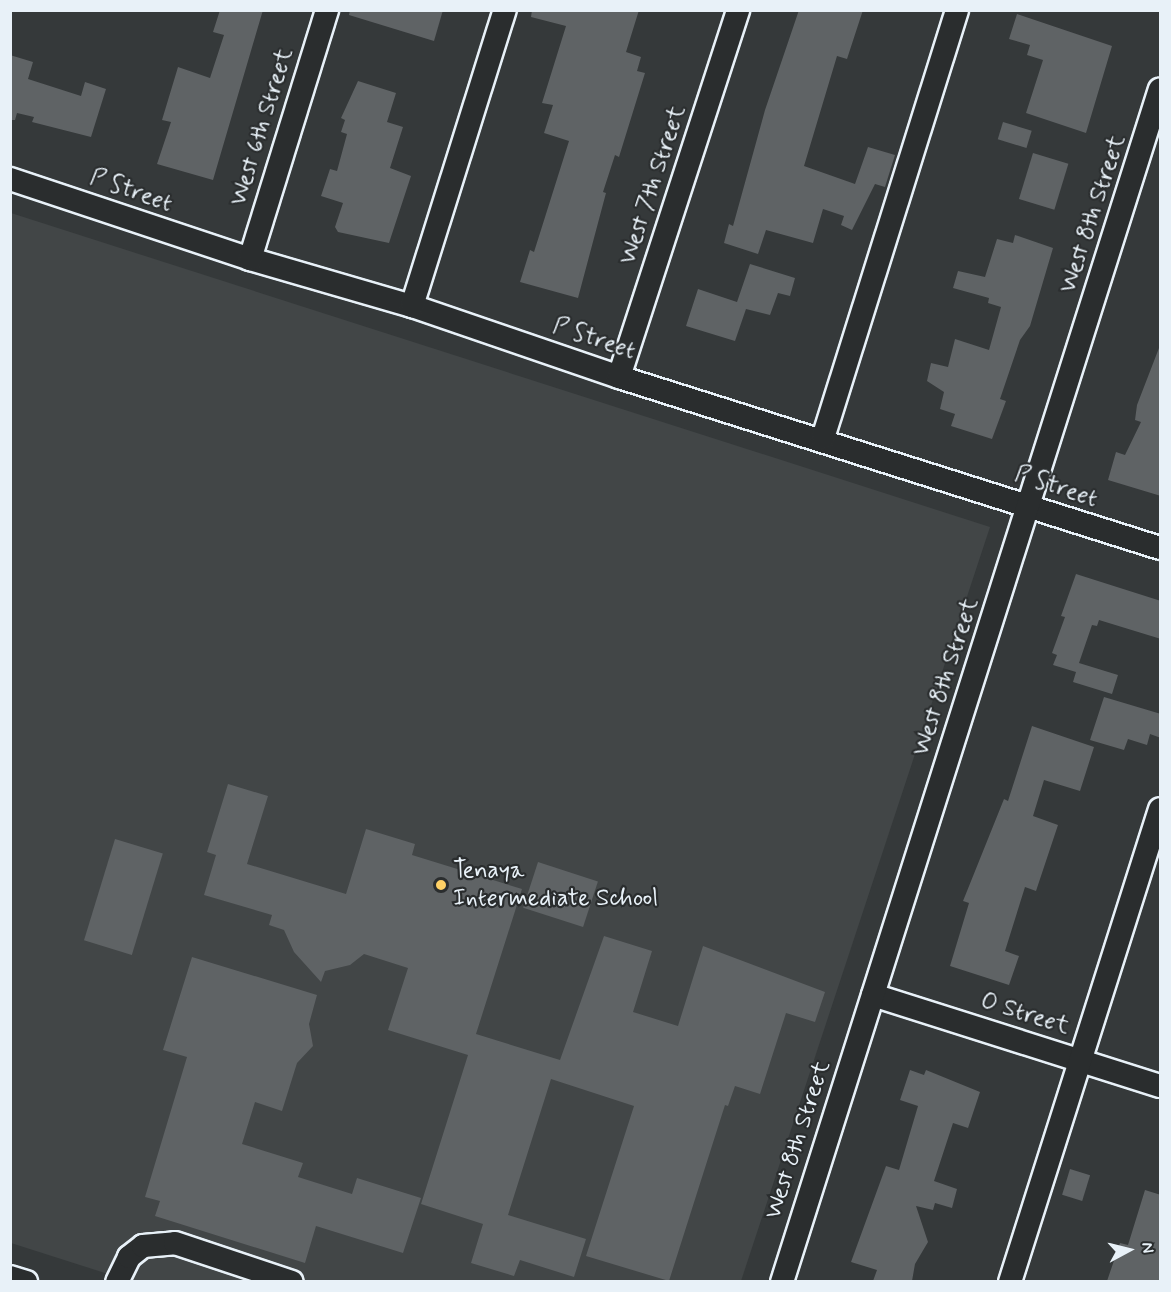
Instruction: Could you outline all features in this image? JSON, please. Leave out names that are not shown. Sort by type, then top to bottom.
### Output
[{"type":"street","name":"West 6th Street","points":[[250,259],[327,10]]},
{"type":"street","points":[[411,306],[505,10]]},
{"type":"street","name":"West 7th Street","points":[[619,377],[738,10]]},
{"type":"street","points":[[823,438],[957,10]]},
{"type":"street","name":"West 8th Street","points":[[782,1281],[1161,89]]},
{"type":"street","name":"P Street","points":[[10,179],[250,259],[411,306],[619,377],[823,438],[1028,507],[1161,548]]},
{"type":"street","points":[[1010,1281],[1161,809]]},
{"type":"street","name":"O Street","points":[[873,995],[1161,1086]]},
{"type":"street","points":[[117,1281],[129,1257],[143,1246],[175,1243],[292,1281]]},
{"type":"street","points":[[10,1276],[26,1281]]},
{"type":"shaded area","name":"Tenaya Intermediate School","points":[[11,213],[990,527],[741,1281],[130,1281],[11,1243]]},
{"type":"building","points":[[220,10],[263,10],[213,180],[157,164],[171,122],[162,120],[178,67],[210,78],[224,35],[213,32]]},
{"type":"building","points":[[350,10],[443,10],[434,41],[349,15]]},
{"type":"building","points":[[532,10],[639,10],[626,52],[641,57],[637,71],[645,73],[619,157],[615,155],[603,192],[606,193],[578,298],[520,282],[530,250],[534,252],[569,141],[544,133],[553,105],[542,103],[566,26],[531,17]]},
{"type":"building","points":[[799,10],[863,10],[847,59],[837,56],[804,166],[855,184],[868,147],[895,155],[885,187],[875,184],[852,230],[841,225],[844,216],[823,209],[813,243],[766,230],[758,254],[724,243],[729,224],[733,226],[765,110]]},
{"type":"building","points":[[1017,14],[1112,46],[1086,133],[1026,113],[1043,60],[1027,55],[1030,45],[1009,39]]},
{"type":"building","points":[[10,55],[33,62],[28,79],[81,96],[85,82],[106,89],[91,137],[32,122],[34,117],[17,113],[15,120],[10,120]]},
{"type":"building","points":[[358,81],[396,93],[387,122],[403,127],[390,168],[411,176],[389,243],[338,232],[335,227],[343,203],[321,196],[330,169],[337,171],[347,134],[341,132],[345,120],[341,118]]},
{"type":"building","points":[[1003,122],[1032,131],[1026,148],[998,139]]},
{"type":"building","points":[[1033,153],[1068,164],[1054,210],[1019,199]]},
{"type":"building","points":[[1015,235],[1053,248],[1030,326],[1020,340],[1000,399],[1006,401],[992,439],[951,426],[955,414],[940,409],[944,392],[927,381],[931,363],[948,367],[955,339],[989,350],[1001,307],[988,303],[989,298],[953,288],[958,271],[985,277],[997,239],[1013,243]]},
{"type":"building","points":[[750,264],[795,278],[790,296],[778,293],[770,315],[746,309],[735,341],[686,326],[698,289],[737,302]]},
{"type":"building","points":[[1159,348],[1161,348],[1161,496],[1108,480],[1116,452],[1125,455],[1141,422],[1135,420],[1137,405]]},
{"type":"building","points":[[1076,574],[1161,601],[1161,639],[1099,620],[1097,626],[1092,625],[1079,663],[1118,675],[1112,694],[1073,682],[1076,672],[1053,665],[1057,655],[1052,653],[1065,617],[1061,616]]},
{"type":"building","points":[[1104,697],[1161,714],[1161,738],[1150,734],[1147,745],[1128,739],[1124,750],[1090,740]]},
{"type":"building","points":[[1032,726],[1094,747],[1080,791],[1044,780],[1033,816],[1058,825],[1036,891],[1025,887],[1005,951],[1019,956],[1009,985],[950,966],[969,903],[963,901],[1004,799],[1008,801]]},
{"type":"building","points":[[228,784],[268,796],[247,864],[346,894],[366,829],[415,844],[412,855],[522,889],[476,1034],[560,1060],[604,936],[652,951],[633,1012],[678,1026],[703,946],[825,992],[815,1022],[786,1013],[760,1094],[735,1086],[728,1106],[725,1105],[669,1281],[586,1256],[634,1106],[551,1079],[508,1215],[586,1239],[574,1277],[520,1260],[514,1276],[471,1263],[483,1224],[421,1204],[468,1055],[388,1030],[408,968],[364,954],[350,965],[325,971],[321,982],[294,952],[284,930],[269,925],[272,915],[204,895],[216,855],[207,852]]},
{"type":"building","points":[[115,839],[163,854],[132,955],[84,940]]},
{"type":"building","points":[[538,862],[598,881],[583,927],[523,908]]},
{"type":"building","points":[[192,957],[317,995],[309,1024],[313,1046],[297,1063],[282,1111],[255,1102],[242,1144],[303,1163],[298,1177],[352,1194],[357,1178],[421,1198],[403,1253],[316,1226],[305,1263],[155,1216],[160,1201],[145,1197],[187,1057],[163,1050]]},
{"type":"building","points":[[910,1070],[924,1075],[926,1070],[980,1092],[968,1128],[953,1123],[934,1181],[957,1189],[952,1208],[935,1203],[933,1210],[916,1206],[928,1242],[915,1264],[912,1281],[873,1281],[877,1270],[851,1262],[886,1166],[899,1170],[918,1106],[900,1100]]},
{"type":"building","points":[[1070,1169],[1090,1175],[1082,1201],[1062,1195]]},
{"type":"building","points":[[1145,1190],[1161,1195],[1161,1281],[1107,1281],[1120,1243],[1128,1245]]},
{"type":"place","name":"Tenaya Intermediate School","points":[[441,885]]}]
